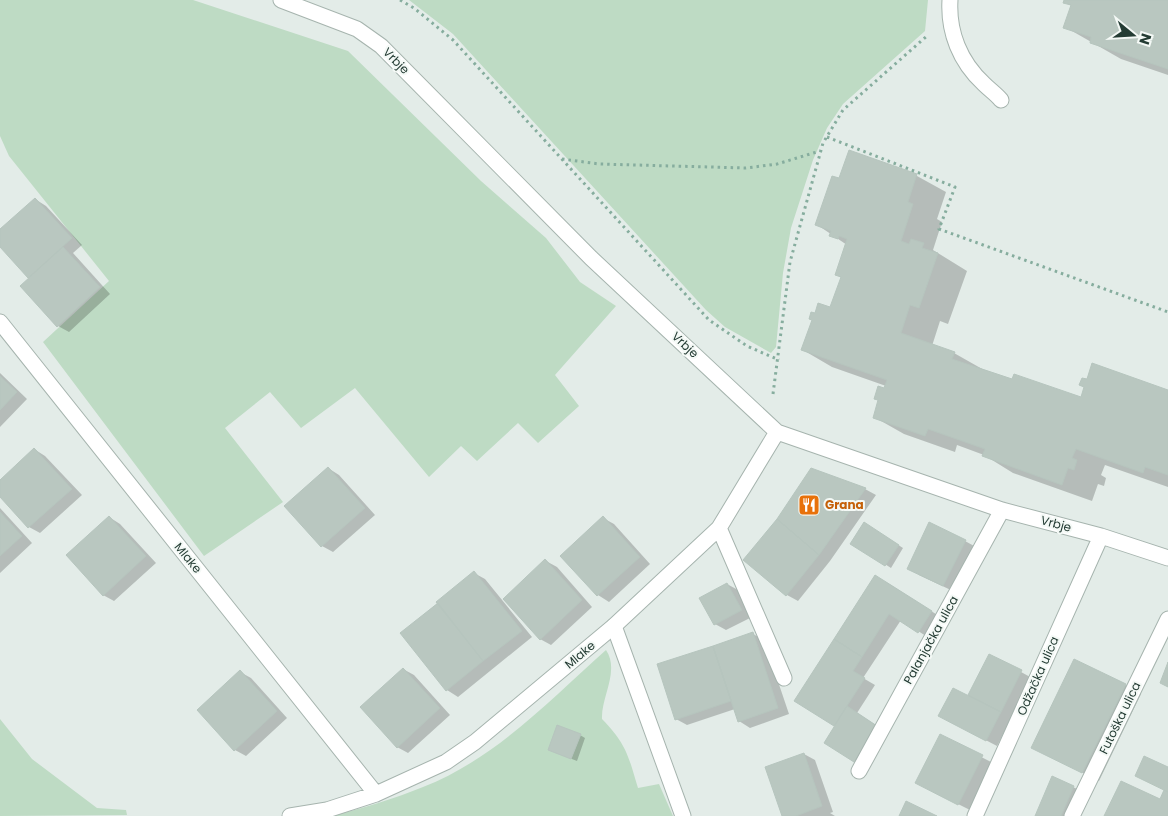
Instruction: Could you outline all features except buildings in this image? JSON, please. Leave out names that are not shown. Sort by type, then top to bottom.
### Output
[{"type":"street","name":"Vrbje","points":[[281,0],[357,29],[382,46],[591,258],[777,432],[1002,510],[1101,536],[1168,558]]},
{"type":"street","points":[[950,0],[953,38],[967,64],[982,83],[1001,100]]},
{"type":"street","name":"Mlake","points":[[0,322],[376,794]]},
{"type":"street","name":"Mlake","points":[[290,816],[327,810],[376,794],[446,762],[475,742],[614,626],[719,528],[777,432]]},
{"type":"street","name":"Palanjačka ulica","points":[[859,770],[1002,510]]},
{"type":"street","points":[[719,528],[784,678]]},
{"type":"street","name":"Odžačka ulica","points":[[975,816],[1101,536]]},
{"type":"street","name":"Futoška ulica","points":[[1072,816],[1168,619]]},
{"type":"street","points":[[614,626],[683,816]]},
{"type":"path","points":[[400,0],[414,8],[453,40],[709,320],[747,346],[779,360]]},
{"type":"path","points":[[777,432],[773,396],[790,262],[821,151],[843,110],[935,30]]},
{"type":"path","points":[[827,137],[955,187],[938,229],[1168,312]]},
{"type":"path","points":[[561,159],[599,164],[746,168],[777,164],[821,151]]},
{"type":"green space","points":[[0,0],[193,0],[348,51],[481,181],[546,238],[580,282],[616,306],[555,375],[579,406],[538,443],[518,423],[477,461],[461,446],[429,477],[355,388],[301,428],[270,392],[225,428],[283,502],[204,556],[43,342],[109,281],[9,156],[0,136]]},
{"type":"green space","points":[[409,0],[928,0],[925,31],[843,104],[827,128],[813,160],[791,228],[783,273],[776,347],[771,353],[725,327],[706,310],[453,34]]},
{"type":"green space","points":[[606,650],[610,658],[611,675],[602,711],[602,719],[617,736],[626,751],[638,788],[659,784],[673,816],[332,816],[378,803],[423,787],[474,761],[520,727]]},
{"type":"green space","points":[[0,719],[32,759],[97,808],[126,810],[127,815],[0,816]]},
{"type":"place","name":"Grana","points":[[809,505]]}]
